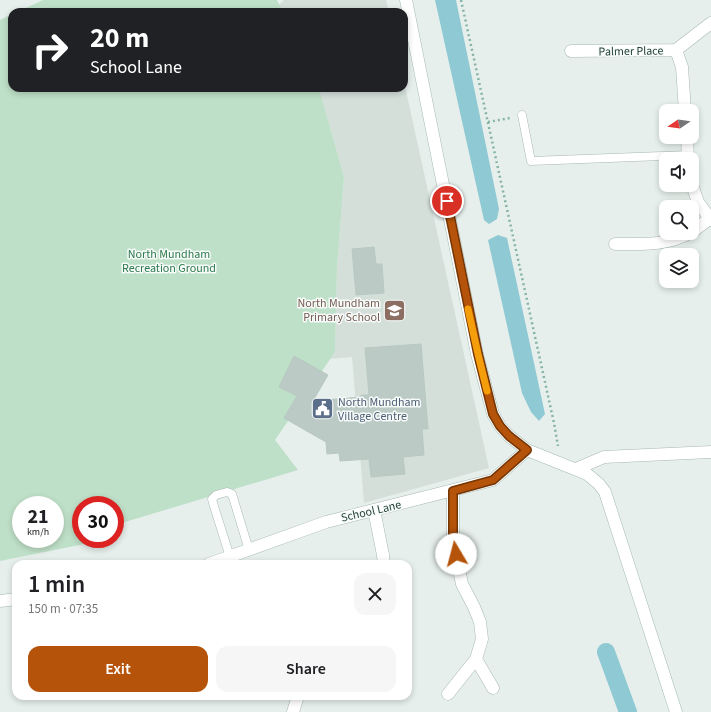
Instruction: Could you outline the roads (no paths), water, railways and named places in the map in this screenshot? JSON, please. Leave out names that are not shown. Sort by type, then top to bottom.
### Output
[{"type":"street","points":[[408,10],[478,354],[493,414],[500,426],[509,436],[527,450],[576,468],[587,474],[599,484],[604,492],[676,712]]},
{"type":"street","points":[[676,50],[711,23]]},
{"type":"street","name":"Palmer Place","points":[[571,51],[676,50],[682,67],[685,104]]},
{"type":"street","points":[[694,192],[698,202],[710,220],[699,227]]},
{"type":"street","points":[[615,244],[665,243],[676,240]]},
{"type":"street","name":"School Lane","points":[[221,560],[326,522],[493,480],[527,450]]},
{"type":"street","points":[[576,468],[604,457],[711,452]]},
{"type":"street","points":[[448,694],[476,659],[482,639],[480,622],[462,584],[453,540],[453,491]]},
{"type":"street","points":[[374,510],[384,560]]},
{"type":"street","points":[[0,601],[12,600]]},
{"type":"street","points":[[476,659],[493,688]]},
{"type":"street","points":[[293,712],[297,700]]},
{"type":"lane","points":[[522,115],[531,161],[659,158]]},
{"type":"lane","points":[[230,557],[212,499],[214,496],[219,494],[227,492],[232,494],[249,550]]},
{"type":"water","points":[[435,0],[456,0],[499,209],[497,219],[489,224],[484,220]]},
{"type":"water","points":[[498,235],[507,238],[545,414],[539,421],[531,412],[522,393],[488,240]]},
{"type":"waterway","points":[[606,652],[628,712]]},
{"type":"place","name":"North Mundham Primary School","points":[[395,310]]},
{"type":"place","name":"North Mundham Village Centre","points":[[322,409]]},
{"type":"park label","name":"North Mundham Recreation Ground","points":[[169,261]]}]
